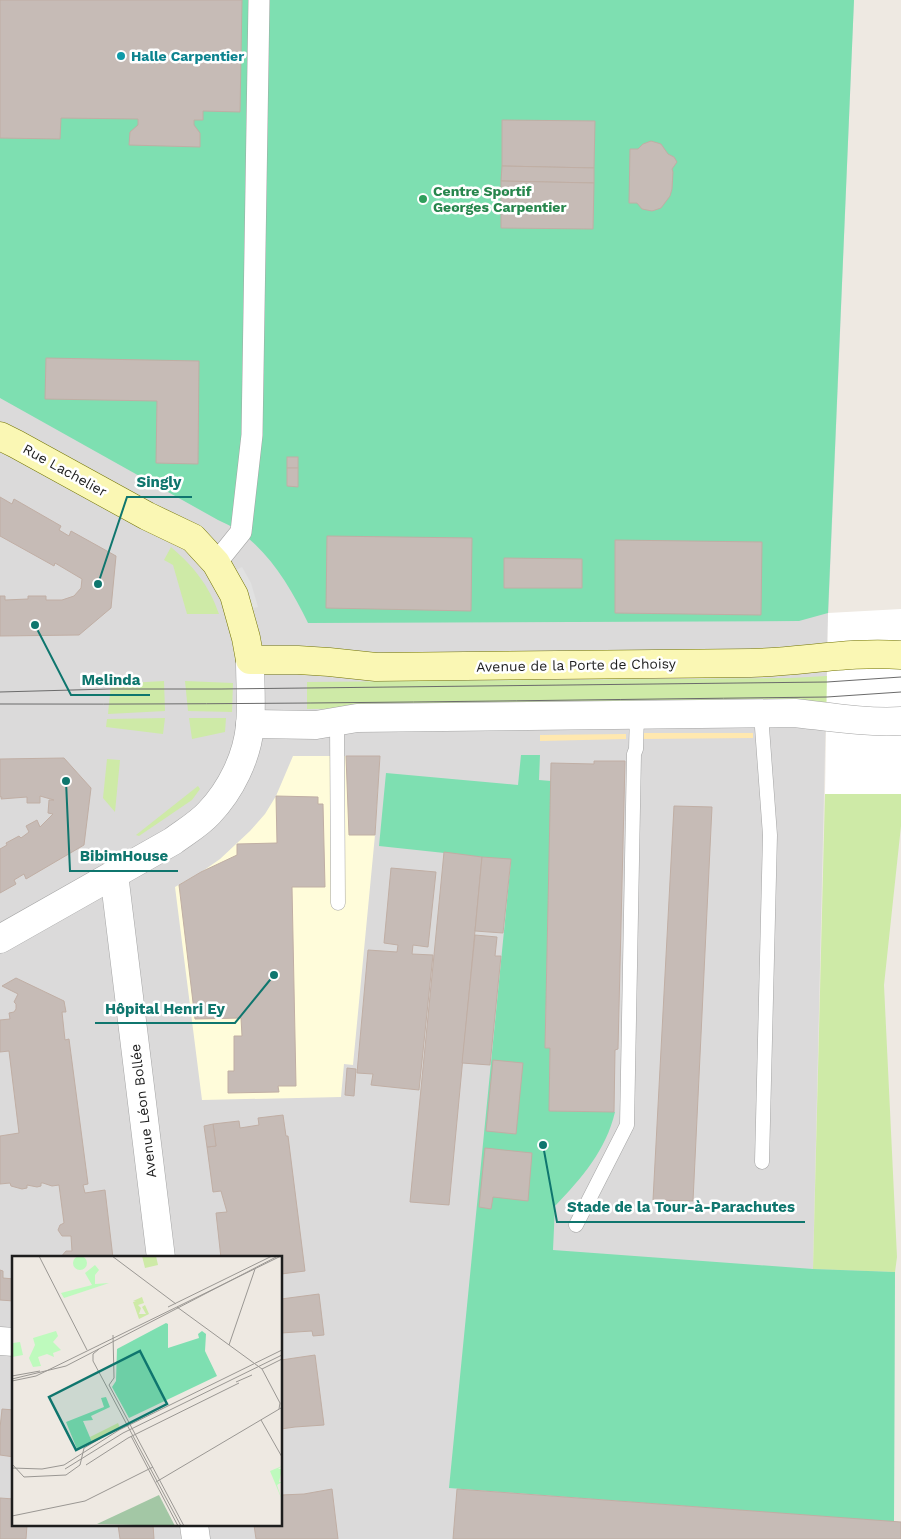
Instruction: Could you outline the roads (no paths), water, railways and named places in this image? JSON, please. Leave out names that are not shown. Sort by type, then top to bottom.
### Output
[{"type":"main road","name":"Rue Lachelier","points":[[0,436],[147,516],[193,538],[216,563],[234,595],[250,660]]},
{"type":"main road","name":"Avenue de la Porte de Choisy","points":[[250,660],[322,661],[376,668],[751,664],[780,663],[827,656],[879,653],[901,654]]},
{"type":"street","points":[[216,563],[241,532],[252,435],[258,0]]},
{"type":"street","points":[[0,939],[173,841],[209,813],[221,799],[240,765],[248,739],[250,724],[250,660]]},
{"type":"street","points":[[250,724],[316,725],[357,718],[796,713],[826,717],[901,720]]},
{"type":"street","name":"Avenue Léon Bollée","points":[[114,874],[161,1256]]},
{"type":"street","points":[[194,1526],[196,1539]]},
{"type":"lane","points":[[761,714],[770,835],[762,1162]]},
{"type":"lane","points":[[576,1225],[627,1125],[634,764],[637,715]]},
{"type":"lane","points":[[337,721],[338,903]]},
{"type":"tram line","points":[[0,692],[109,689],[827,682],[901,677]]},
{"type":"tram line","points":[[0,704],[310,703],[827,697],[901,692]]},
{"type":"place","name":"Halle Carpentier","points":[[121,56]]},
{"type":"place","name":"Centre Sportif Georges Carpentier","points":[[423,199]]},
{"type":"place","name":"Singly","points":[[98,584]]},
{"type":"place","name":"Melinda","points":[[35,625]]},
{"type":"place","name":"BibimHouse","points":[[66,781]]},
{"type":"place","name":"Hôpital Henri Ey","points":[[274,975]]},
{"type":"place","name":"Stade de la Tour-à-Parachutes","points":[[543,1145]]}]
